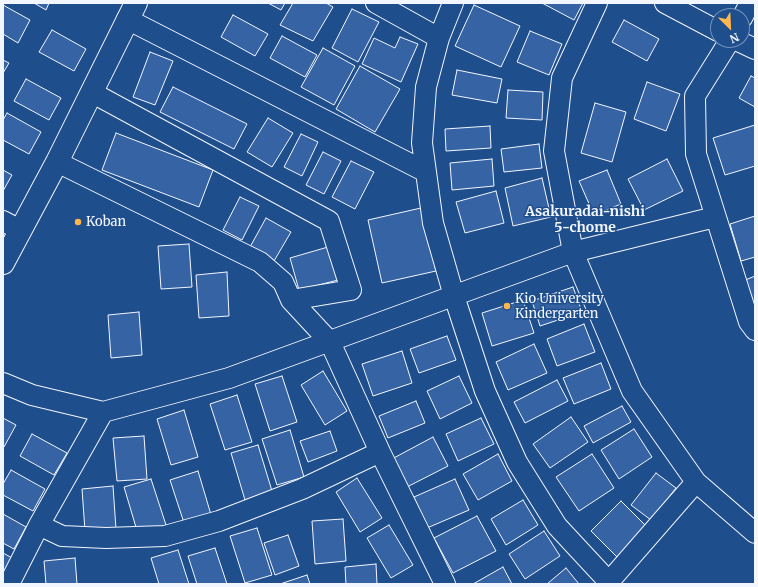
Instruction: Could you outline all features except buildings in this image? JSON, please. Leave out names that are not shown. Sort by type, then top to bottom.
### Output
[{"type":"street","points":[[376,3],[440,38]]},
{"type":"street","points":[[454,3],[440,38],[426,87],[422,143],[433,223],[454,296],[485,391],[517,462],[557,526],[608,583],[696,482]]},
{"type":"street","points":[[597,3],[562,78],[554,151],[572,252],[632,391],[696,482],[755,533]]},
{"type":"street","points":[[665,3],[710,27]]},
{"type":"street","points":[[3,263],[11,226],[57,162],[90,92],[132,11],[426,172]]},
{"type":"street","points":[[725,48],[695,96],[696,154],[750,322],[755,330]]},
{"type":"street","points":[[90,92],[329,221],[351,290],[291,300]]},
{"type":"street","points":[[57,162],[260,262],[283,282],[291,300],[330,342],[437,582]]},
{"type":"street","points":[[3,383],[32,395],[102,412],[229,378],[572,252],[715,217]]},
{"type":"street","points":[[9,584],[102,412]]},
{"type":"street","points":[[40,525],[62,536],[106,538],[165,536],[219,520],[302,489],[380,452]]},
{"type":"place","name":"Koban","points":[[78,222]]},
{"type":"place","name":"Kio University Kindergarten","points":[[507,306]]},
{"type":"district","name":"Asakuradai-nishi 5-chome","points":[[585,220]]}]
